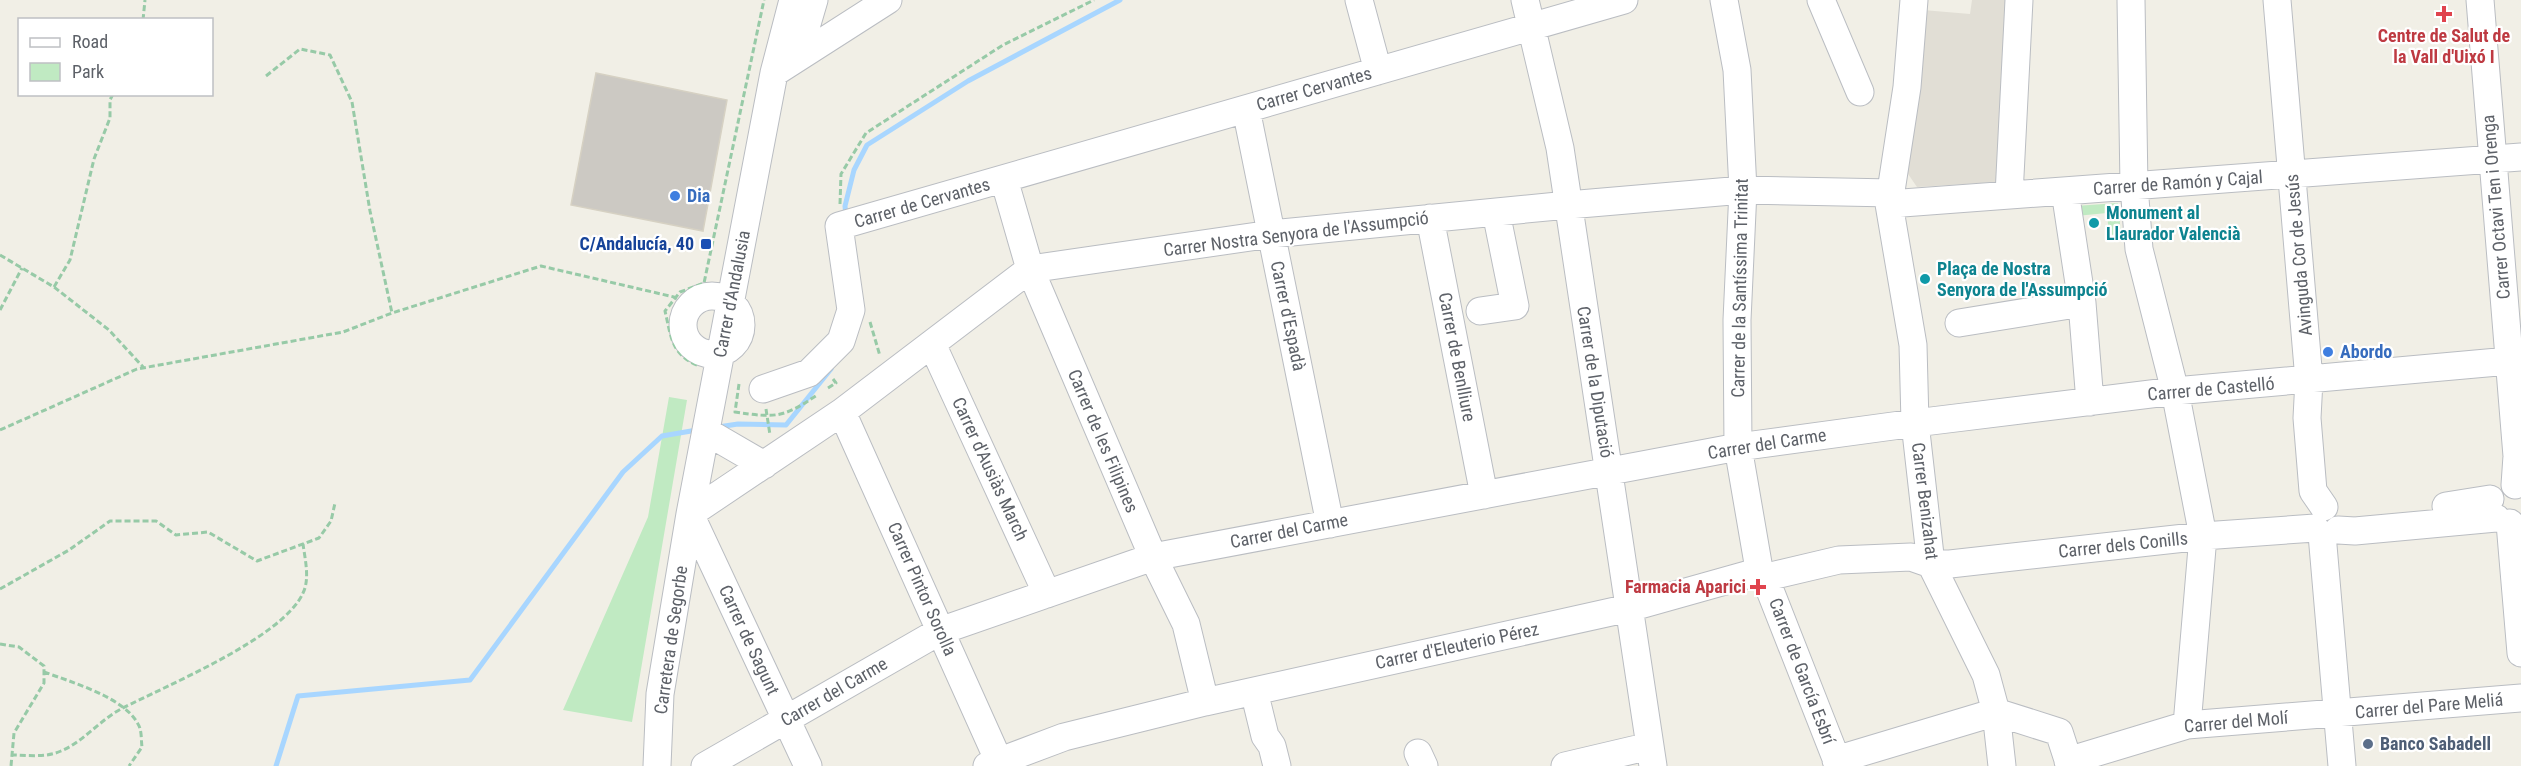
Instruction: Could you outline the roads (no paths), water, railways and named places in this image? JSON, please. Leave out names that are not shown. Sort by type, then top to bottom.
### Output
[{"type":"street","name":"Carrer d'Andalusia","points":[[731,303],[774,73],[793,0]]},
{"type":"street","points":[[797,58],[814,0]]},
{"type":"street","points":[[774,73],[888,0]]},
{"type":"street","points":[[1359,0],[1378,71]]},
{"type":"street","name":"Carrer de la Diputació","points":[[1525,0],[1533,26],[1560,148],[1652,756]]},
{"type":"street","name":"Carrer Cervantes","points":[[1004,179],[1624,0]]},
{"type":"street","name":"Carrer de la Santíssima Trinitat","points":[[1724,0],[1737,70],[1743,190],[1737,320],[1738,447],[1762,575]]},
{"type":"street","points":[[1821,0],[1860,92]]},
{"type":"street","points":[[1914,0],[1907,87],[1895,148],[1890,198],[1913,345],[1915,423]]},
{"type":"street","points":[[2009,195],[2019,0]]},
{"type":"street","points":[[2131,0],[2134,186],[2139,249],[2175,391],[2203,536],[2187,725]]},
{"type":"street","name":"Avinguda Cor de Jesús","points":[[2277,0],[2309,380],[2307,418],[2313,491],[2328,523],[2337,714],[2342,766]]},
{"type":"street","name":"Carrer Octavi Ten i Orenga","points":[[2480,0],[2518,488]]},
{"type":"street","name":"Carrer d'Espadà","points":[[1245,109],[1330,524]]},
{"type":"street","name":"Carrer de Ramón y Cajal","points":[[1890,198],[1923,207],[2009,195],[2521,157]]},
{"type":"street","name":"Carrer de Cervantes","points":[[763,389],[809,373],[841,341],[851,310],[839,226],[1004,179]]},
{"type":"street","name":"Carrer de les Filipines","points":[[1004,179],[1030,270],[1153,557],[1186,624],[1205,702]]},
{"type":"street","name":"Carrer Nostra Senyora de l'Assumpció","points":[[690,514],[842,412],[1030,270],[1271,234],[1743,190],[1890,198]]},
{"type":"street","points":[[2065,191],[2082,303],[2090,402]]},
{"type":"street","points":[[1480,311],[1515,306],[1496,212]]},
{"type":"street","name":"Carrer de Benlliure","points":[[1430,218],[1484,495]]},
{"type":"street","points":[[714,296],[731,303],[738,313],[740,333],[736,342],[729,350],[721,353],[710,355],[700,353],[687,341],[682,324],[684,315],[691,305],[704,297],[714,296]]},
{"type":"street","points":[[1959,323],[2082,303]]},
{"type":"street","name":"Carrer d'Ausiàs March","points":[[932,344],[1047,594]]},
{"type":"street","name":"Carrer d'Andalusia","points":[[690,514],[721,353]]},
{"type":"street","name":"Carrer de Castelló","points":[[1915,423],[2175,391],[2509,361]]},
{"type":"street","name":"Carrer Pintor Sorolla","points":[[842,412],[940,631],[995,764]]},
{"type":"street","name":"Carrer del Carme","points":[[705,766],[940,631],[1153,557],[1738,447],[1915,423]]},
{"type":"street","name":"Carrer Benizahat","points":[[1915,423],[1931,564],[1986,675],[1996,712],[2002,766]]},
{"type":"street","points":[[707,432],[764,465]]},
{"type":"street","points":[[2518,488],[2505,484],[2495,489],[2504,514],[2521,652]]},
{"type":"street","name":"Carrer dels Conills","points":[[1931,564],[1950,564],[2328,523],[2463,504],[2504,514]]},
{"type":"street","name":"Carrer de Sagunt","points":[[690,514],[808,766]]},
{"type":"street","name":"Carretera de Segorbe","points":[[657,766],[660,694],[690,514]]},
{"type":"street","name":"Carrer d'Eleuterio Pérez","points":[[995,764],[1064,737],[1205,702],[1629,608],[1750,574],[1771,576],[1839,560],[1911,557],[1931,564]]},
{"type":"street","name":"Carrer de García Esbrí","points":[[1762,575],[1838,763]]},
{"type":"street","points":[[1254,691],[1265,736],[1272,746],[1277,766]]},
{"type":"street","name":"Carrer del Pare Meliá","points":[[2337,714],[2521,698]]},
{"type":"street","points":[[1838,763],[1996,712],[2059,732],[2069,764]]},
{"type":"street","name":"Carrer del Molí","points":[[2069,764],[2187,725],[2337,714]]},
{"type":"street","points":[[1565,766],[1652,756]]},
{"type":"waterway","points":[[846,216],[845,206],[854,170],[867,145],[968,81],[1120,0]]},
{"type":"waterway","points":[[718,427],[738,424],[786,425],[831,369]]},
{"type":"waterway","points":[[276,766],[298,696],[470,680],[623,472],[662,436],[697,430]]},
{"type":"place","name":"Centre de Salut de la Vall d'Uixó I","points":[[2444,14]]},
{"type":"place","name":"Dia","points":[[675,196]]},
{"type":"place","name":"Monument al Llaurador Valencià","points":[[2094,223]]},
{"type":"place","name":"C/Andalucía, 40","points":[[706,244]]},
{"type":"place","name":"Plaça de Nostra Senyora de l'Assumpció","points":[[1925,279]]},
{"type":"place","name":"Abordo","points":[[2328,352]]},
{"type":"place","name":"Farmacia Aparici","points":[[1758,587]]},
{"type":"place","name":"Banco Sabadell","points":[[2368,744]]}]
